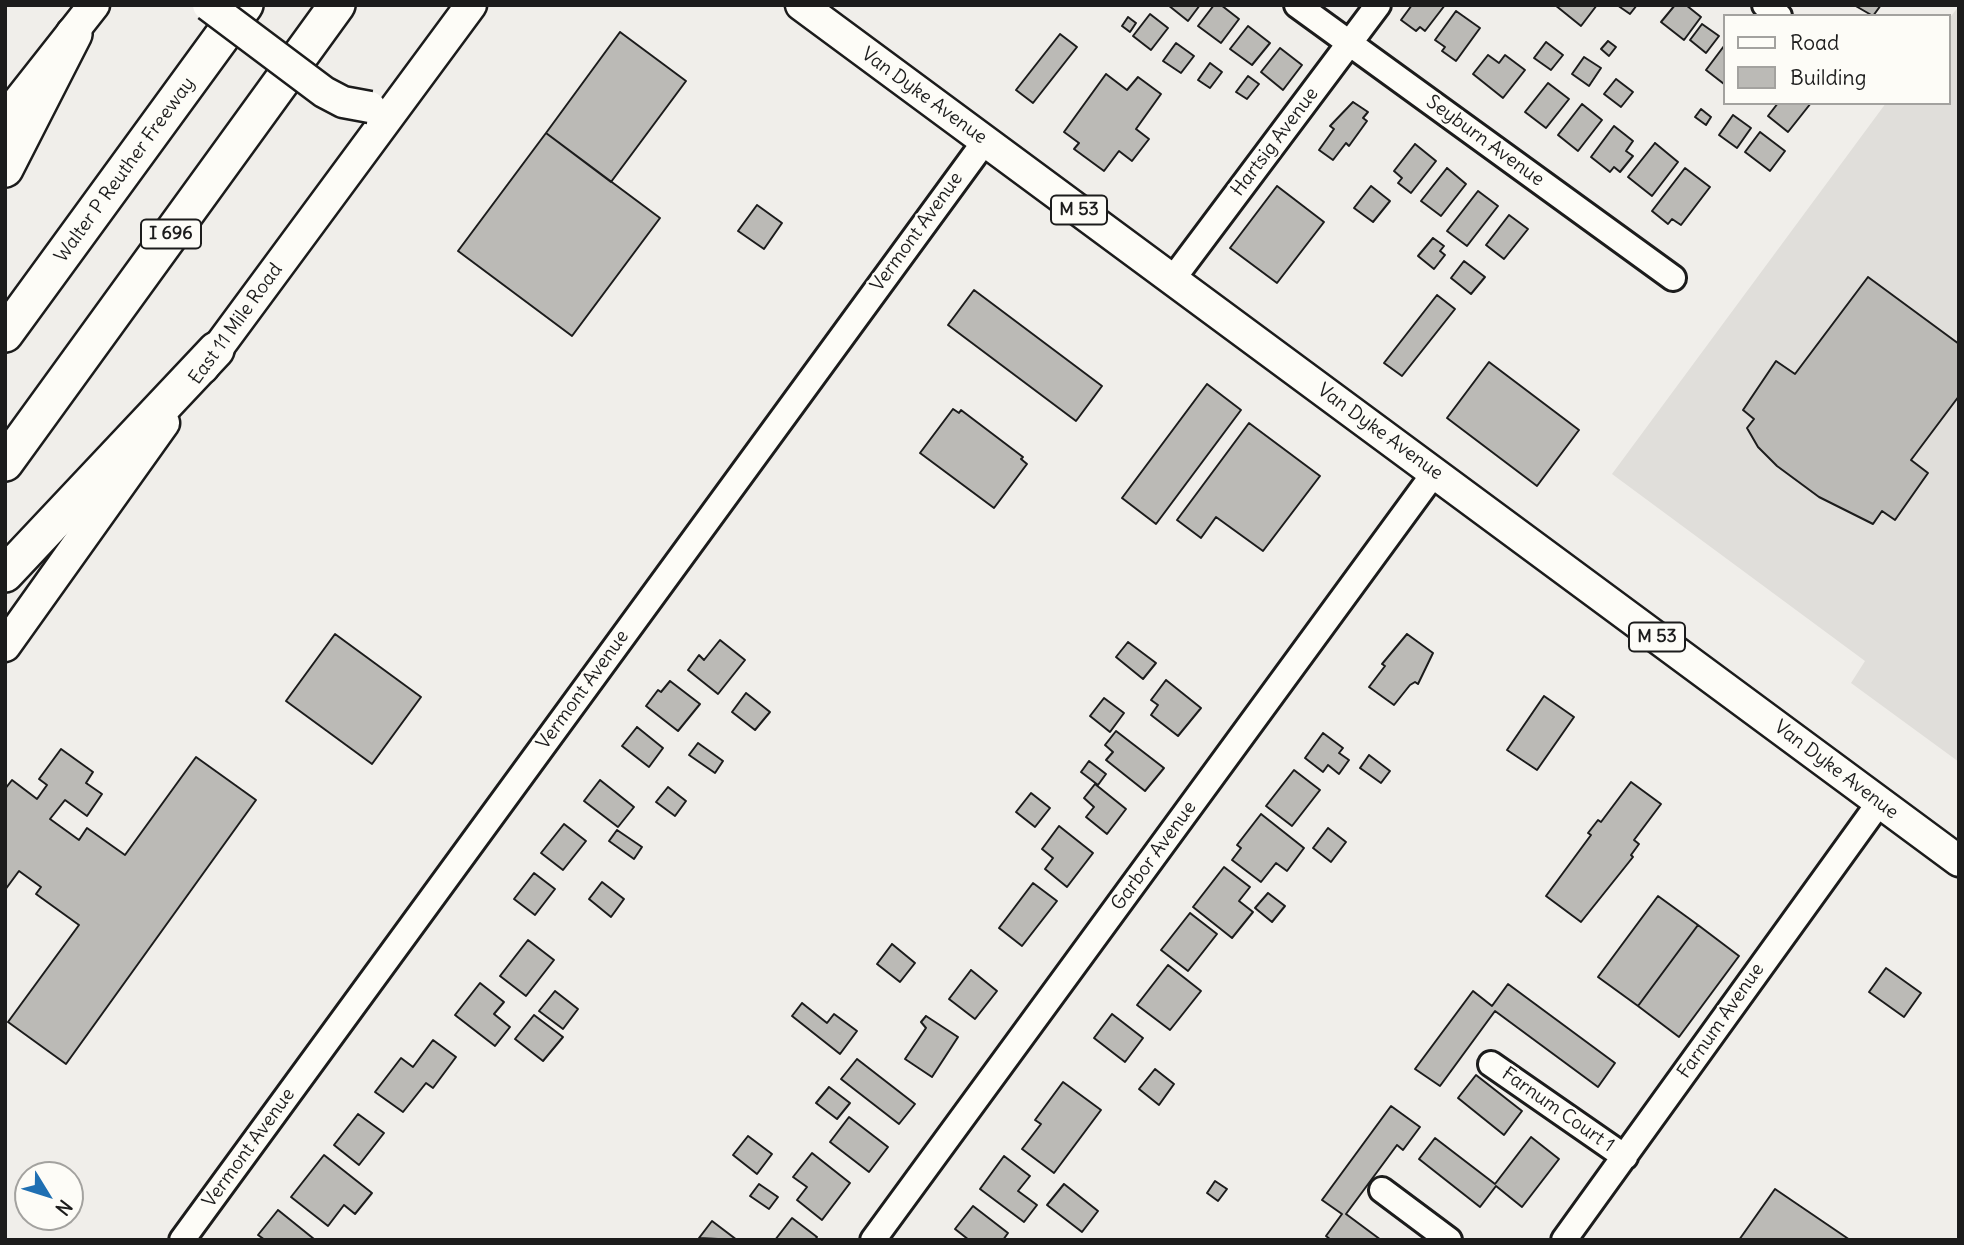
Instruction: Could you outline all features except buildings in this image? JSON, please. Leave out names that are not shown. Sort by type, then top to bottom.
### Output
[{"type":"highway","name":"Walter P Reuther Freeway","points":[[5,334],[245,5]]},
{"type":"highway","name":"I 696","points":[[5,463],[337,5]]},
{"type":"highway","points":[[5,169],[74,34]]},
{"type":"highway","points":[[5,574],[216,350]]},
{"type":"main road","points":[[5,118],[33,80],[74,34],[94,5]]},
{"type":"main road","points":[[208,5],[324,92],[343,102],[370,107],[403,98]]},
{"type":"main road","name":"East 11 Mile Road","points":[[5,646],[216,350],[471,5]]},
{"type":"main road","name":"Van Dyke Avenue","points":[[801,5],[1959,861]]},
{"type":"street","name":"Seyburn Avenue","points":[[1297,5],[1673,278]]},
{"type":"street","name":"Hartsig Avenue","points":[[1172,280],[1378,5]]},
{"type":"street","name":"Vermont Avenue","points":[[182,1240],[985,141]]},
{"type":"street","name":"Garbor Avenue","points":[[873,1240],[1435,472]]},
{"type":"street","name":"Farnum Avenue","points":[[1564,1240],[1879,803]]},
{"type":"street","name":"Farnum Court 1","points":[[1491,1064],[1625,1157]]},
{"type":"street","points":[[1382,1190],[1449,1240]]},
{"type":"shaded area","points":[[1959,6],[1959,762],[1851,683],[1865,661],[1612,474],[1885,105],[1950,105],[1950,17]]}]
